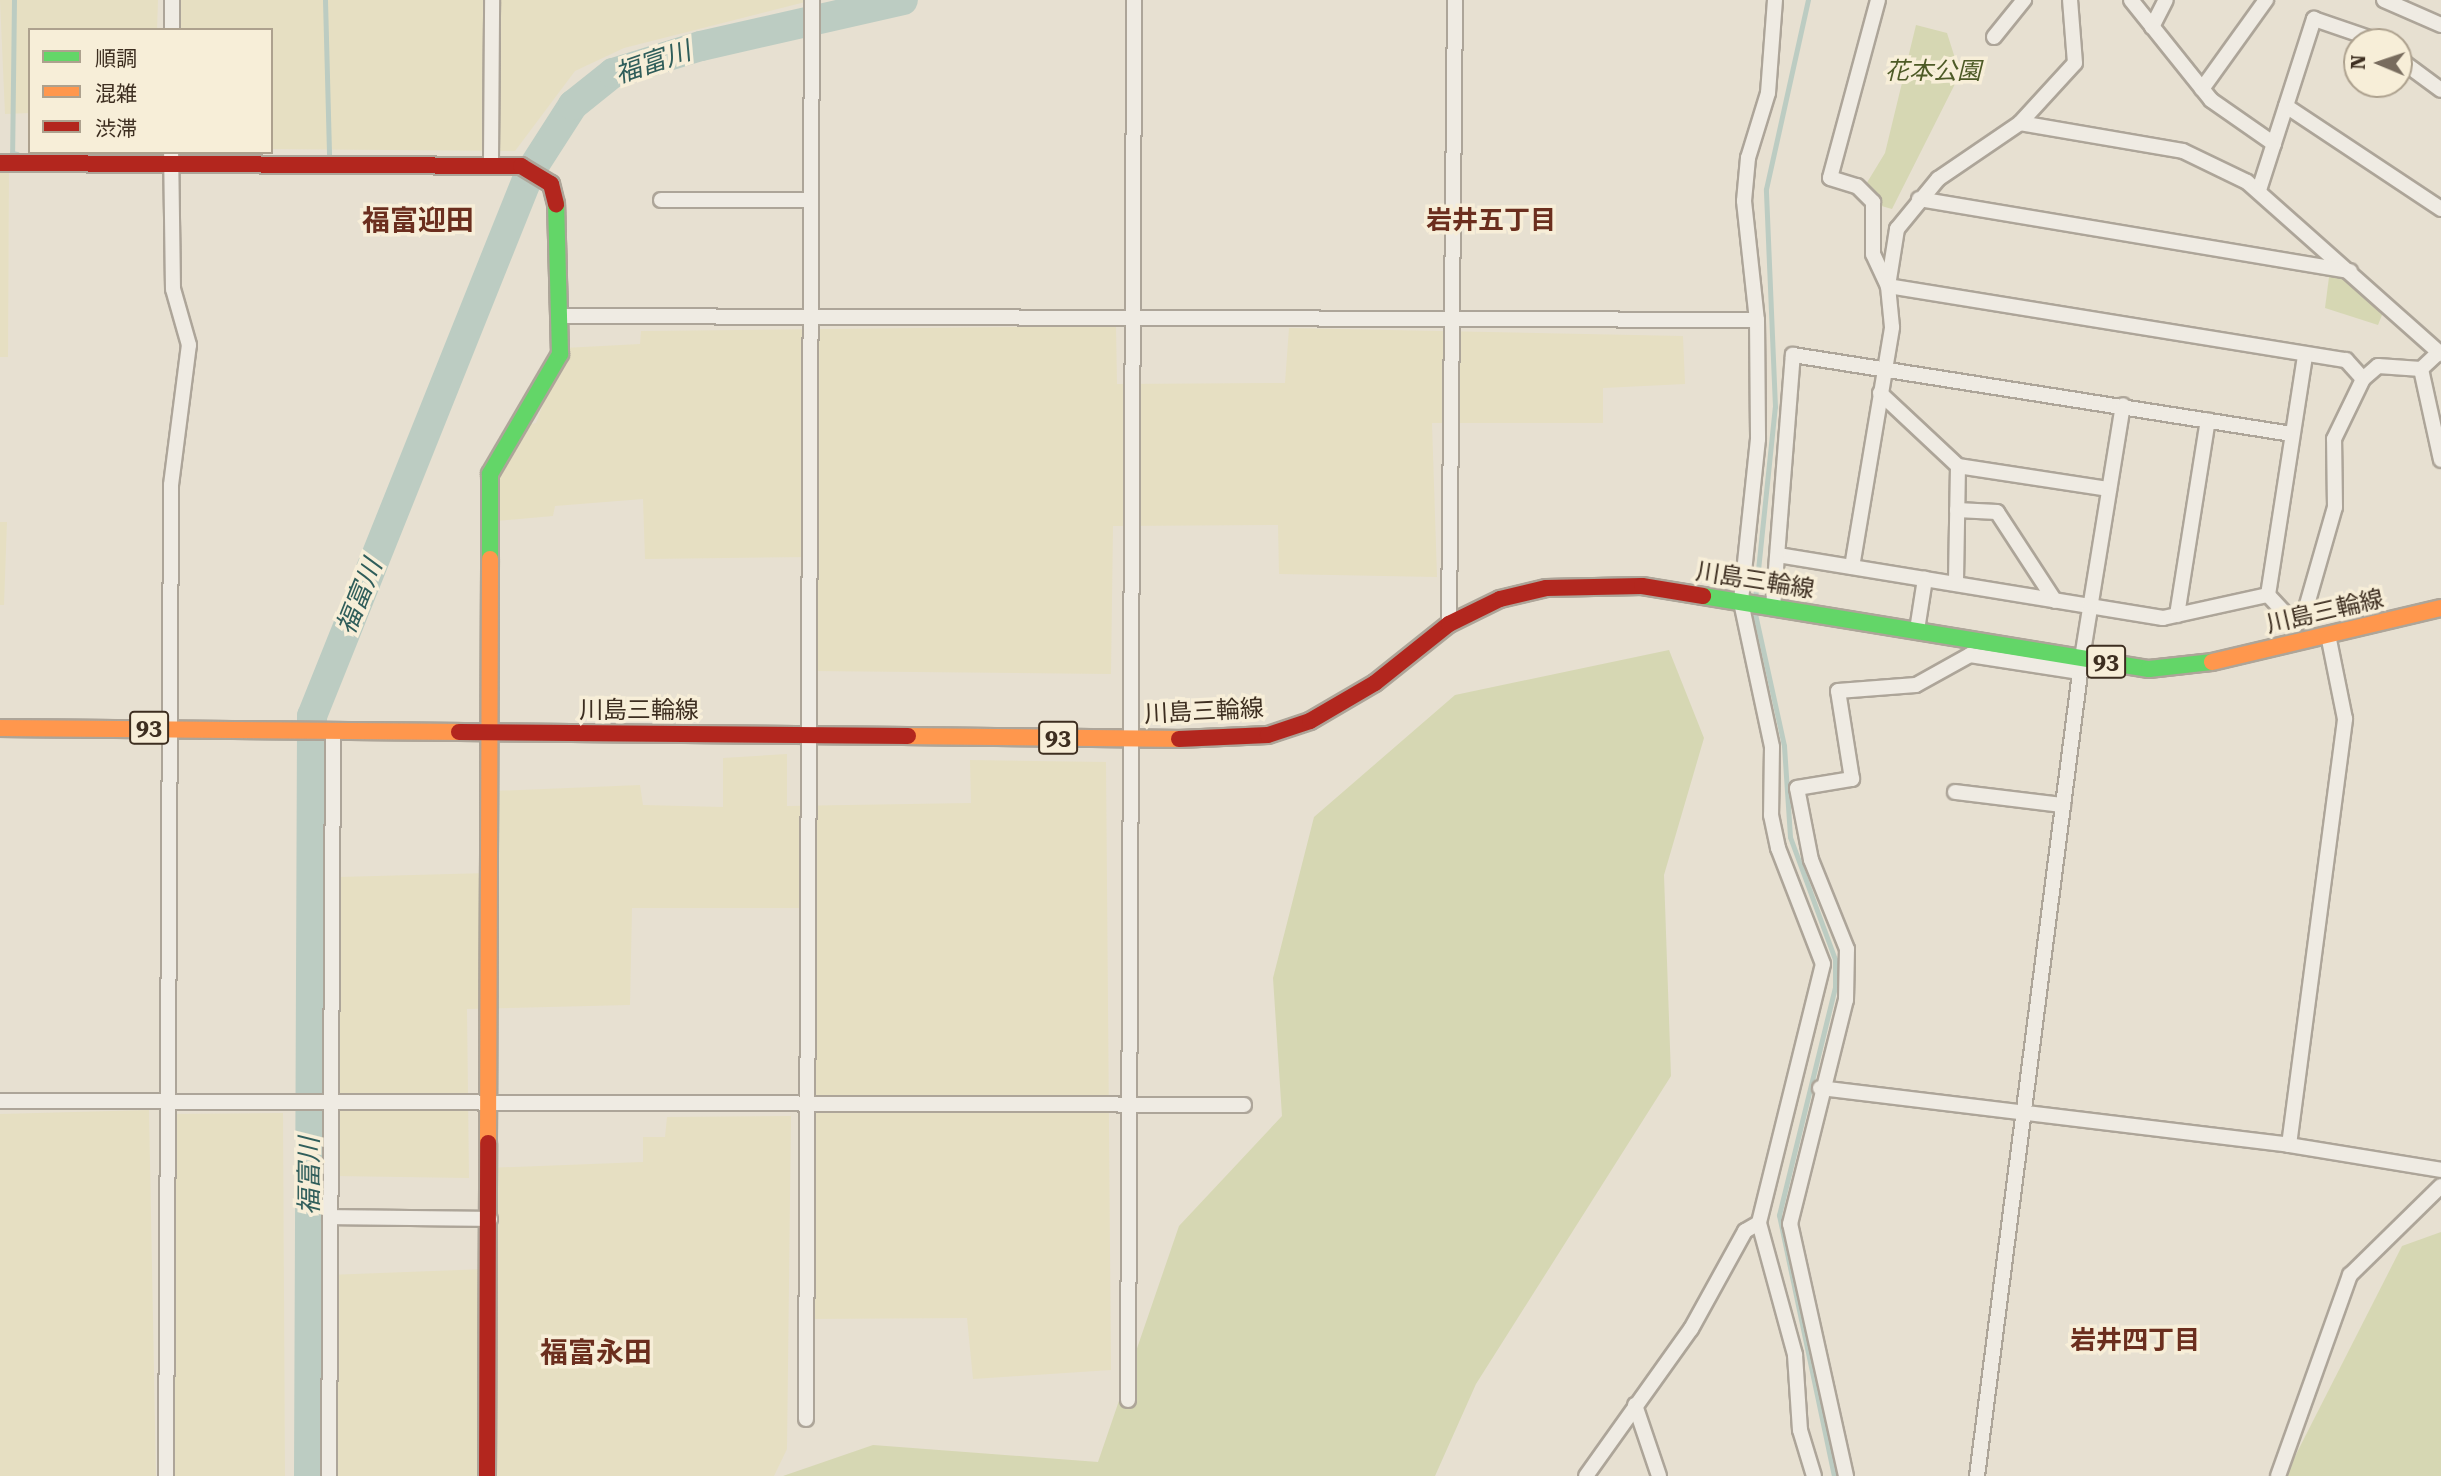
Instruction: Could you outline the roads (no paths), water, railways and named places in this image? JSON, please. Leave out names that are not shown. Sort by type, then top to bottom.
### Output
[{"type":"main road","points":[[0,163],[171,158],[492,159],[527,169],[545,179],[557,208],[562,316],[551,374],[531,396],[490,474],[491,1104],[487,1476]]},
{"type":"main road","name":"川島三輪線","points":[[0,727],[1131,739],[1256,736],[1310,721],[1376,683],[1449,624],[1500,599],[1586,584],[1771,606],[1917,630],[2081,665],[2149,669],[2189,667],[2441,608]]},
{"type":"street","points":[[172,0],[172,28]]},
{"type":"street","points":[[492,0],[492,159]]},
{"type":"street","points":[[1128,1400],[1135,0]]},
{"type":"street","points":[[1449,624],[1454,317],[1454,0]]},
{"type":"street","points":[[1776,0],[1768,93],[1748,159],[1744,201],[1757,320],[1759,439],[1744,602],[1772,747],[1777,848],[1823,964],[1759,1223],[1795,1355],[1800,1430],[1814,1476]]},
{"type":"street","points":[[1878,0],[1830,178],[1861,188],[1873,202],[1873,254],[1888,286]]},
{"type":"street","points":[[1994,37],[2024,0]]},
{"type":"street","points":[[1852,567],[1886,365],[1888,286],[1897,229],[1938,178],[2020,123],[2076,63],[2070,0]]},
{"type":"street","points":[[2132,0],[2202,89],[2274,144]]},
{"type":"street","points":[[2152,27],[2166,0]]},
{"type":"street","points":[[2202,89],[2266,0]]},
{"type":"street","points":[[2384,0],[2441,25]]},
{"type":"street","points":[[806,1419],[812,7]]},
{"type":"street","points":[[2259,190],[2314,19],[2343,29]]},
{"type":"street","points":[[2413,69],[2441,90]]},
{"type":"street","points":[[2286,106],[2441,209]]},
{"type":"street","points":[[2020,123],[2182,151],[2259,190],[2440,353],[2421,369],[2378,366],[2363,379],[2334,439],[2335,507],[2304,615],[2295,619]]},
{"type":"street","points":[[166,1476],[171,485],[189,345],[173,289],[171,158]]},
{"type":"street","points":[[1919,199],[2351,271]]},
{"type":"street","points":[[661,200],[811,200]]},
{"type":"street","points":[[1888,286],[2346,360],[2363,379]]},
{"type":"street","points":[[562,316],[1757,320]]},
{"type":"street","points":[[1771,606],[1778,555],[1793,355],[1886,365],[2292,434]]},
{"type":"street","points":[[2268,595],[2305,355]]},
{"type":"street","points":[[2421,369],[2439,439],[2441,460]]},
{"type":"street","points":[[1880,393],[1958,466],[2109,489]]},
{"type":"street","points":[[1977,1476],[2081,665],[2123,405]]},
{"type":"street","points":[[2176,615],[2208,420]]},
{"type":"street","points":[[1956,584],[1958,466]]},
{"type":"street","points":[[1957,510],[1997,512],[2055,601]]},
{"type":"street","points":[[1778,555],[2091,607],[2176,615],[2268,595]]},
{"type":"street","points":[[1917,630],[1925,579]]},
{"type":"street","points":[[2268,595],[2295,619],[2299,640]]},
{"type":"street","points":[[2289,1145],[2345,719],[2328,635]]},
{"type":"street","points":[[1846,1476],[1822,1347],[1792,1244],[1796,1180],[1846,1000],[1847,949],[1811,860],[1797,788],[1852,779],[1838,691],[1916,685],[1970,655],[2081,665]]},
{"type":"street","points":[[329,1476],[330,732]]},
{"type":"street","points":[[1955,792],[2063,805]]},
{"type":"street","points":[[1820,1088],[2289,1145],[2441,1170]]},
{"type":"street","points":[[0,1101],[1244,1105]]},
{"type":"street","points":[[2278,1476],[2350,1275],[2441,1186]]},
{"type":"street","points":[[330,1217],[490,1219]]},
{"type":"street","points":[[1586,1476],[1691,1329],[1745,1231],[1759,1223]]},
{"type":"street","points":[[1635,1405],[1659,1476]]},
{"type":"waterway","points":[[14,0],[12,153],[17,154]]},
{"type":"waterway","points":[[325,0],[329,154]]},
{"type":"waterway","name":"福富川","points":[[309,1476],[312,716],[530,172],[573,105],[613,73],[701,46],[903,0]]},
{"type":"waterway","points":[[1755,599],[1775,407],[1766,189],[1808,0]]},
{"type":"waterway","name":"福富川","points":[[532,155],[538,159]]},
{"type":"waterway","points":[[1754,609],[1784,746],[1790,837],[1835,959],[1835,987],[1779,1215],[1834,1476]]},
{"type":"district","name":"福富迎田","points":[[418,221]]},
{"type":"district","name":"岩井五丁目","points":[[1491,221]]},
{"type":"district","name":"岩井四丁目","points":[[2135,1341]]},
{"type":"district","name":"福富永田","points":[[596,1353]]},
{"type":"park label","name":"花本公園","points":[[1933,72]]}]
